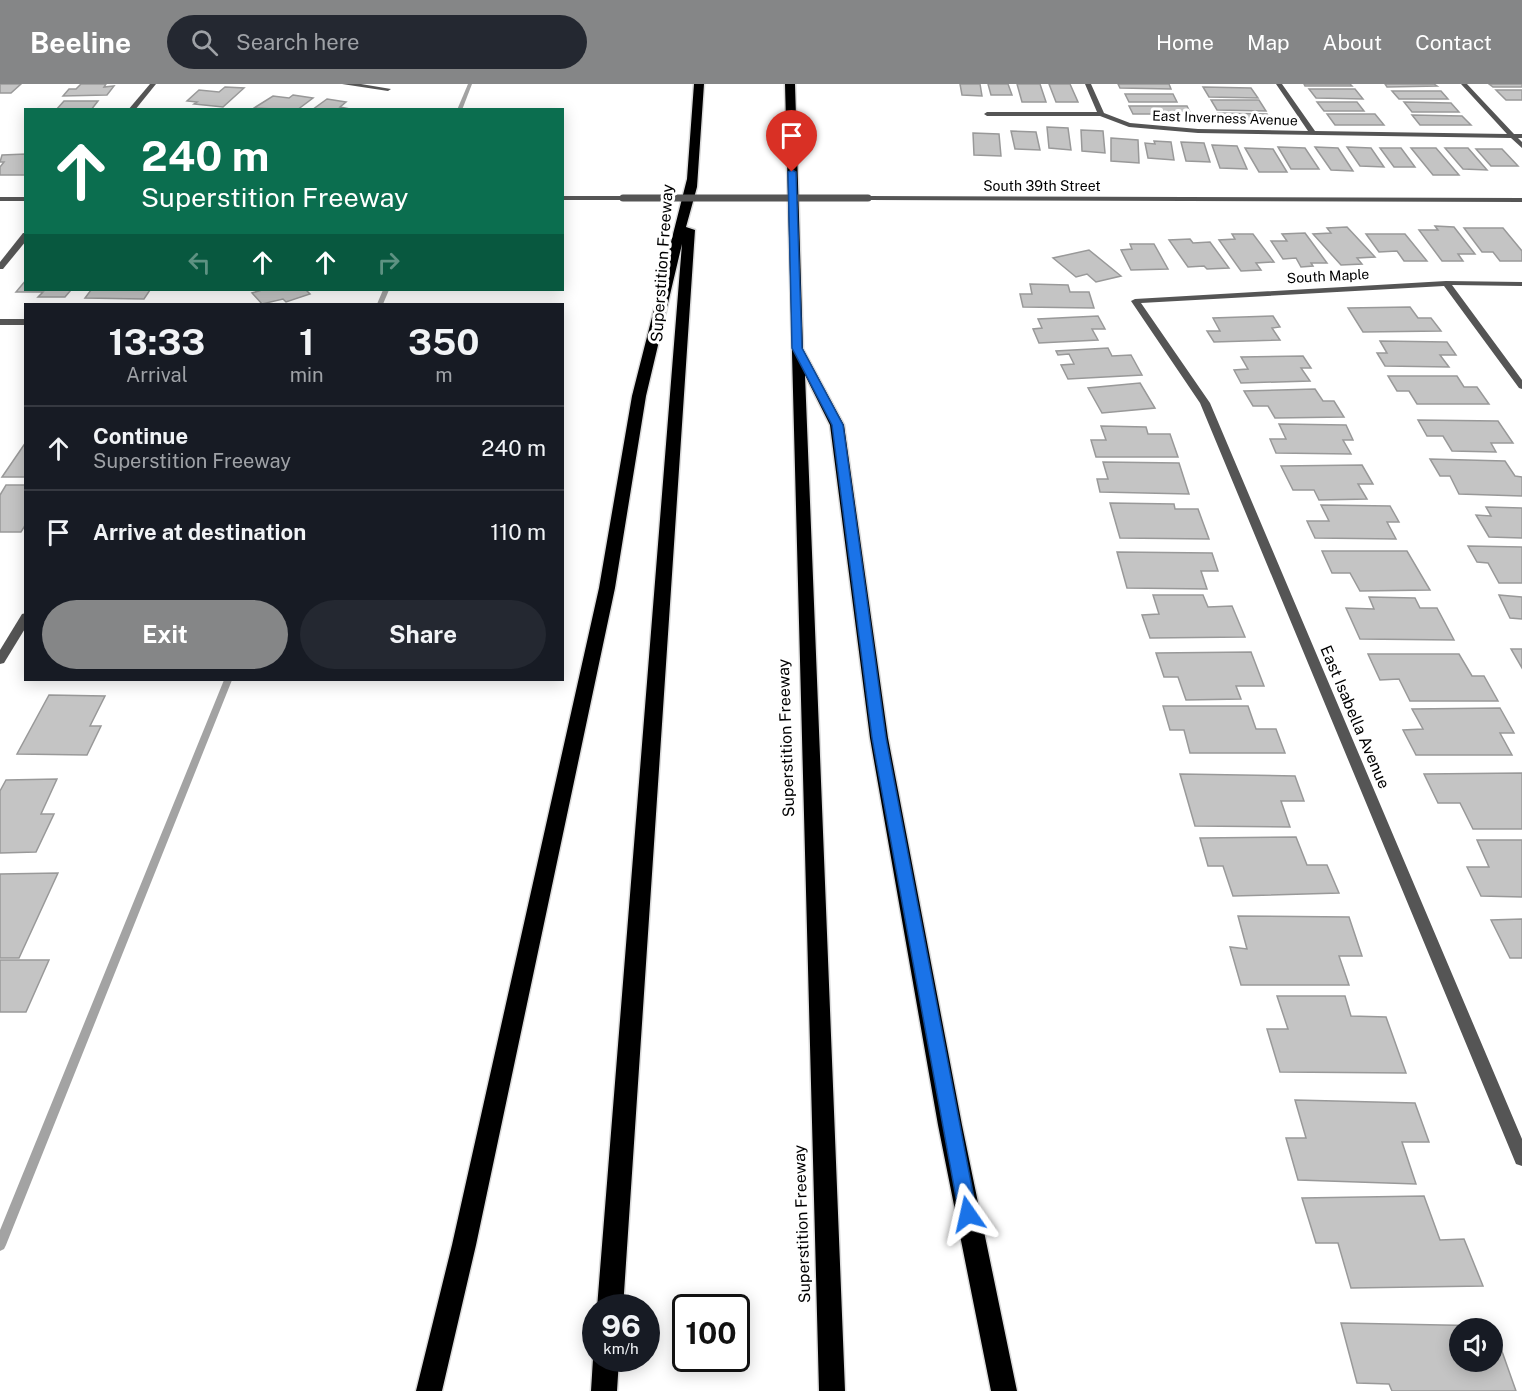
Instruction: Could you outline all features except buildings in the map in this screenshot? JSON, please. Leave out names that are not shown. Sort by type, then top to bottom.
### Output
[{"type":"highway","name":"Superstition Freeway","points":[[611,1294],[699,84]]},
{"type":"highway","name":"Superstition Freeway","points":[[790,84],[832,1391]]},
{"type":"highway","points":[[429,1391],[469,1222],[607,588],[639,396],[693,177]]},
{"type":"highway","points":[[797,348],[837,425],[879,738],[950,1125],[1004,1391]]},
{"type":"highway","points":[[604,1391],[605,1372]]},
{"type":"street","points":[[134,108],[153,84]]},
{"type":"street","points":[[345,84],[388,89]]},
{"type":"street","points":[[1088,84],[1101,114]]},
{"type":"street","name":"East Inverness Avenue","points":[[1279,84],[1313,133]]},
{"type":"street","points":[[1464,84],[1522,146]]},
{"type":"street","name":"East Inverness Avenue","points":[[987,114],[1101,114],[1129,125],[1198,132],[1522,136]]},
{"type":"street","name":"South 39th Street","points":[[564,198],[1522,200]]},
{"type":"street","points":[[0,199],[24,199]]},
{"type":"street","points":[[0,267],[24,237]]},
{"type":"street","points":[[1446,283],[1522,386]]},
{"type":"street","name":"South Maple","points":[[1135,301],[1446,283],[1522,284]]},
{"type":"street","name":"East Isabella Avenue","points":[[1135,301],[1205,403],[1522,1158]]},
{"type":"street","points":[[0,322],[24,322]]},
{"type":"street","points":[[0,660],[24,620]]},
{"type":"waterway","points":[[460,108],[470,84]]},
{"type":"waterway","points":[[380,303],[386,291]]},
{"type":"waterway","points":[[0,1245],[228,681]]},
{"type":"route","points":[[792,172],[797,348],[837,425],[879,738],[968,1214]]}]
